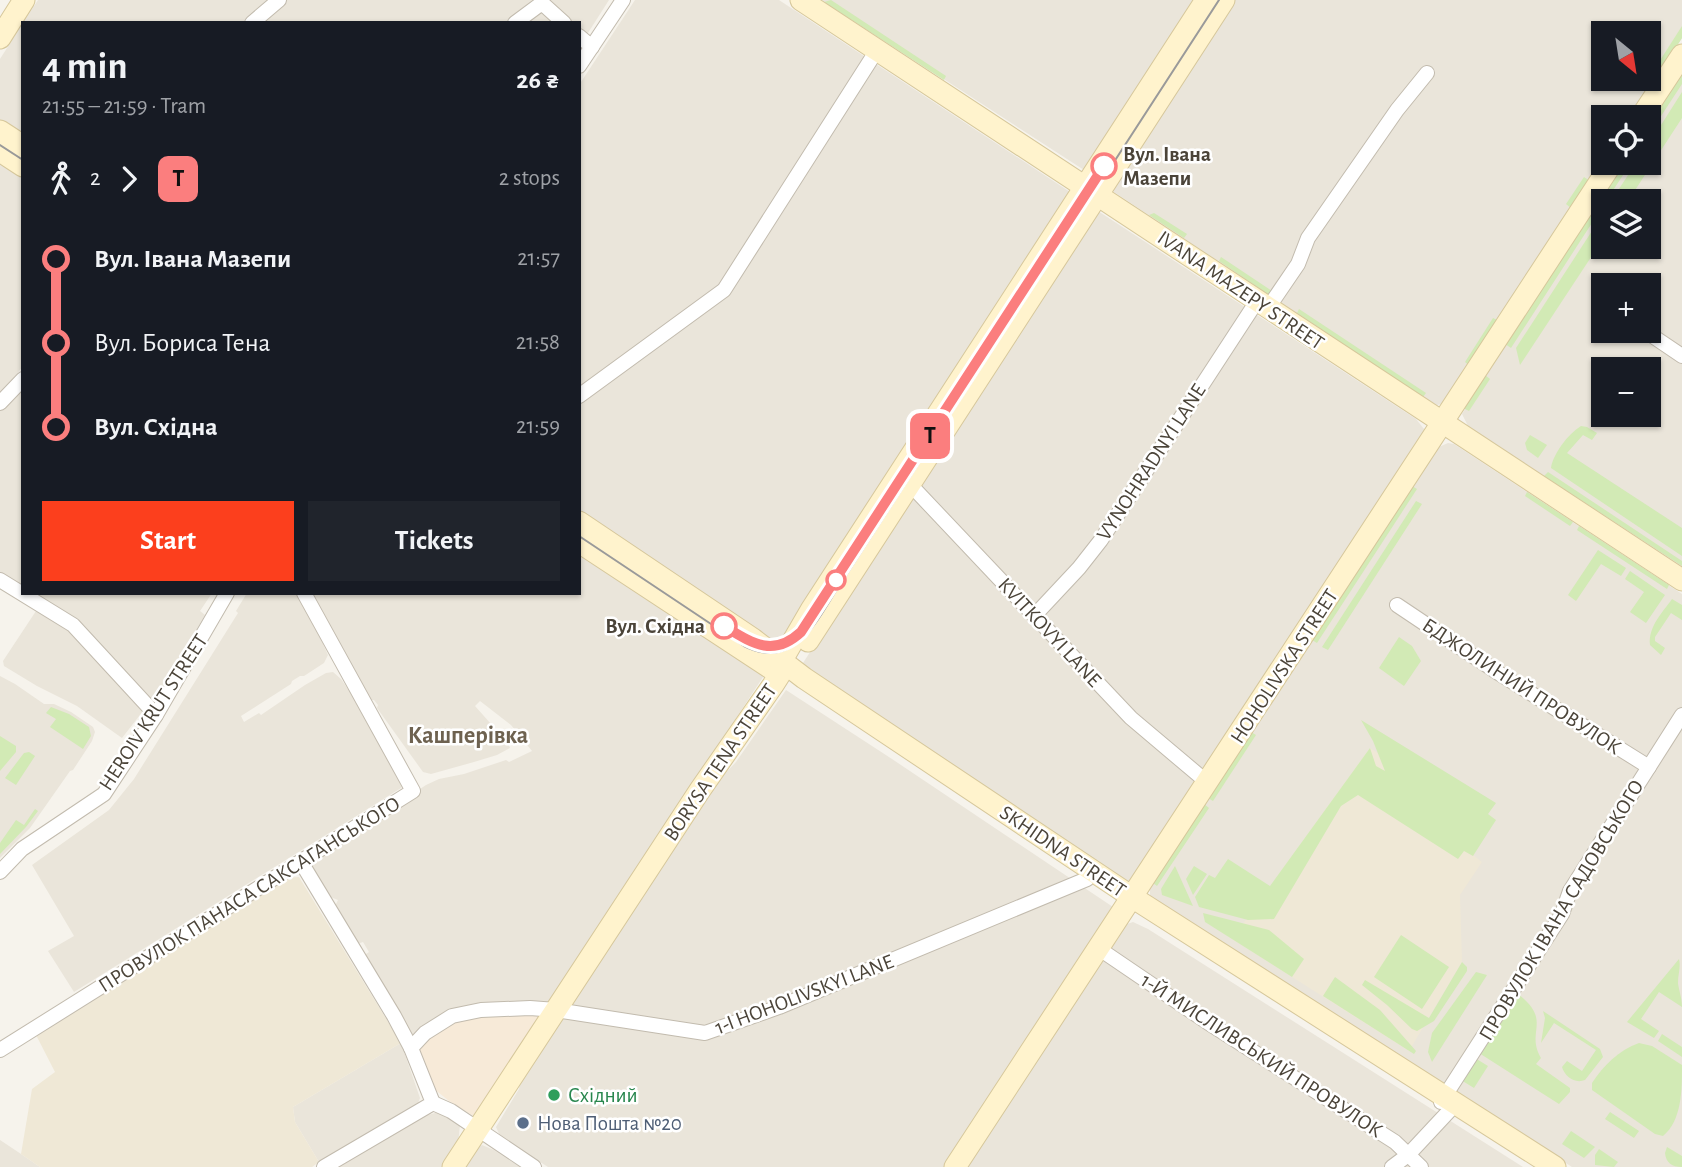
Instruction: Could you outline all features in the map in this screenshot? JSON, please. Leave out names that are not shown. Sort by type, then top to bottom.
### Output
[{"type":"street","points":[[0,38],[24,0]]},
{"type":"street","points":[[254,21],[279,0]]},
{"type":"street","points":[[581,63],[623,0]]},
{"type":"street","name":"IVANA MAZEPY STREET","points":[[801,0],[1682,580]]},
{"type":"street","points":[[1091,191],[1206,0]]},
{"type":"street","points":[[1091,191],[1224,0]]},
{"type":"street","points":[[518,21],[542,3],[562,21]]},
{"type":"street","points":[[581,38],[592,47]]},
{"type":"street","points":[[581,395],[724,290],[877,50]]},
{"type":"street","points":[[1649,105],[1682,55]]},
{"type":"street","name":"VYNOHRADNYI LANE","points":[[1035,615],[1101,540],[1262,304],[1298,264],[1308,238],[1397,110],[1427,73]]},
{"type":"street","points":[[0,131],[21,145]]},
{"type":"street","points":[[0,151],[21,165]]},
{"type":"street","name":"HOHOLIVSKA STREET","points":[[955,1167],[1604,175]]},
{"type":"street","name":"BORYSA TENA STREET","points":[[453,1167],[784,667],[1091,191]]},
{"type":"street","points":[[1661,342],[1682,356]]},
{"type":"street","points":[[0,403],[21,381]]},
{"type":"street","name":"KVITKOVYI LANE","points":[[905,479],[1131,718],[1208,783]]},
{"type":"street","name":"SKHIDNA STREET","points":[[581,523],[1087,879],[1129,901]]},
{"type":"street","name":"SKHIDNA STREET","points":[[581,543],[784,667],[1129,901],[1541,1167]]},
{"type":"street","points":[[0,580],[21,593]]},
{"type":"street","points":[[24,595],[73,625],[156,715]]},
{"type":"street","name":"HEROIV KRUT STREET","points":[[0,872],[22,849],[104,794],[156,715],[226,595]]},
{"type":"street","name":"ПРОВУЛОК ПАНАСА САКСАГАНСЬКОГО","points":[[0,1050],[414,791],[305,595]]},
{"type":"street","name":"БДЖОЛИНИЙ ПРОВУЛОК","points":[[1397,605],[1500,674],[1649,767]]},
{"type":"street","name":"ПРОВУЛОК ІВАНА САДОВСЬКОГО","points":[[1392,1167],[1408,1155],[1445,1103],[1563,914],[1570,891],[1682,715]]},
{"type":"street","points":[[301,862],[394,1016],[411,1048],[433,1103],[451,1111],[534,1167]]},
{"type":"street","name":"1-I HOHOLIVSKYI LANE","points":[[411,1048],[425,1033],[453,1016],[481,1010],[556,1010],[705,1033],[779,1007],[1087,879]]},
{"type":"street","name":"1-Й МИСЛИВСЬКИЙ ПРОВУЛОК","points":[[1098,948],[1207,1022],[1395,1142],[1421,1167]]},
{"type":"street","points":[[324,1167],[433,1103]]},
{"type":"street","name":"SKHIDNA STREET","points":[[1445,1103],[1555,1167]]},
{"type":"shaded area","points":[[38,0],[609,0],[581,44],[581,21],[24,21]]},
{"type":"shaded area","points":[[635,0],[779,0],[1070,192],[786,636],[776,642],[772,642],[581,516],[581,82]]},
{"type":"shaded area","points":[[822,0],[1199,0],[1084,170]]},
{"type":"shaded area","points":[[1232,0],[1682,0],[1682,38],[1661,71],[1661,21],[1591,21],[1591,91],[1648,91],[1639,105],[1591,105],[1591,175],[1593,175],[1443,404],[1437,405],[1409,388],[1114,192],[1113,187]]},
{"type":"shaded area","points":[[21,26],[21,140],[0,126],[0,59]]},
{"type":"shaded area","points":[[1682,69],[1682,566],[1468,426],[1462,414],[1591,212],[1591,259],[1661,259],[1661,189],[1605,189],[1614,175],[1661,175],[1659,105]]},
{"type":"shaded area","points":[[0,157],[21,171],[21,369],[0,395]]},
{"type":"shaded area","points":[[1098,211],[1416,419],[1424,429],[1424,433],[1132,881],[1128,882],[803,666],[1093,213]]},
{"type":"shaded area","points":[[21,386],[21,586],[0,573],[0,408]]},
{"type":"shaded area","points":[[1448,443],[1454,444],[1682,594],[1682,1167],[1572,1167],[1172,913],[1150,895],[1150,889],[1439,447]]},
{"type":"shaded area","points":[[581,549],[761,672],[763,677],[549,1005],[453,1012],[412,1036],[363,956],[369,952],[363,942],[357,944],[335,906],[338,900],[328,896],[310,865],[315,859],[426,785],[506,760],[509,762],[532,751],[511,725],[480,701],[475,706],[510,748],[497,755],[431,774],[423,772],[377,708],[378,705],[374,700],[370,700],[309,595],[581,595]]},
{"type":"shaded area","points":[[34,595],[211,595],[200,611],[205,615],[157,697],[150,700]]},
{"type":"shaded area","points":[[246,595],[301,595],[328,655],[324,663],[241,716],[244,722],[259,713],[261,715],[326,673],[333,672],[341,679],[383,740],[406,782],[401,788],[74,992],[48,951],[74,936],[32,865],[109,810],[134,779],[238,613],[236,611]]},
{"type":"shaded area","points":[[36,611],[73,634],[102,660],[143,711],[122,738],[77,706],[4,666],[3,661]]},
{"type":"shaded area","points":[[0,676],[44,704],[54,704],[71,712],[93,727],[95,732],[73,770],[30,828],[0,858]]},
{"type":"shaded area","points":[[786,690],[1113,907],[945,1167],[548,1167],[500,1136],[496,1127],[519,1089],[520,1080],[714,785],[736,762]]},
{"type":"shaded area","points":[[1370,748],[1491,825],[1473,855],[1482,862],[1460,895],[1462,962],[1409,1051],[1232,939]]},
{"type":"shaded area","points":[[299,877],[401,1043],[293,1107],[295,1122],[319,1162],[312,1167],[40,1167],[21,1154],[32,1089],[55,1072],[36,1035],[285,878]]},
{"type":"shaded area","points":[[1133,922],[1523,1167],[966,1167],[1122,930]]},
{"type":"shaded area","points":[[493,1013],[541,1016],[475,1117],[433,1088],[418,1054],[421,1044],[431,1035],[465,1017]]},
{"type":"shaded area","points":[[401,1043],[420,1098],[417,1106],[319,1162],[295,1122],[293,1107]]},
{"type":"shaded area","points":[[442,1111],[460,1125],[458,1144],[443,1167],[332,1167],[424,1116]]},
{"type":"shaded area","points":[[0,1140],[21,1154],[40,1167],[0,1167]]},
{"type":"shaded area","points":[[482,1145],[520,1167],[464,1167],[476,1149]]},
{"type":"green space","points":[[831,0],[946,76],[944,80],[824,2]]},
{"type":"green space","points":[[1682,26],[1682,38],[1661,71],[1661,59]]},
{"type":"green space","points":[[1682,69],[1682,84],[1661,116],[1659,105]]},
{"type":"green space","points":[[1682,92],[1682,118],[1661,150],[1661,125]]},
{"type":"green space","points":[[1614,175],[1623,175],[1614,189],[1605,189]]},
{"type":"green space","points":[[1628,175],[1645,175],[1636,189],[1619,189]]},
{"type":"green space","points":[[1584,177],[1590,181],[1572,209],[1566,204]]},
{"type":"green space","points":[[1591,211],[1591,225],[1511,348],[1505,344]]},
{"type":"green space","points":[[1154,213],[1187,234],[1184,238],[1149,215]]},
{"type":"green space","points":[[1591,232],[1591,257],[1520,365],[1516,348]]},
{"type":"green space","points":[[1221,257],[1272,291],[1269,295],[1219,261]]},
{"type":"green space","points":[[1299,309],[1426,393],[1423,397],[1297,313]]},
{"type":"green space","points":[[1493,318],[1499,321],[1470,366],[1465,362]]},
{"type":"green space","points":[[1485,375],[1490,379],[1469,411],[1463,408]]},
{"type":"green space","points":[[1581,426],[1597,433],[1592,440],[1583,435],[1567,453],[1682,528],[1682,556],[1551,468],[1562,445]]},
{"type":"green space","points":[[1530,435],[1547,445],[1538,458],[1527,450],[1525,443]]},
{"type":"green space","points":[[1548,472],[1682,561],[1682,566],[1544,476]]},
{"type":"green space","points":[[1412,486],[1417,489],[1317,643],[1312,640]]},
{"type":"green space","points":[[1527,492],[1573,522],[1570,526],[1525,496]]},
{"type":"green space","points":[[1416,501],[1422,504],[1328,650],[1322,647]]},
{"type":"green space","points":[[1579,526],[1669,585],[1667,589],[1577,530]]},
{"type":"green space","points":[[1598,550],[1626,568],[1621,576],[1601,564],[1576,601],[1568,595]]},
{"type":"green space","points":[[1630,571],[1665,595],[1646,623],[1630,612],[1644,592],[1625,579]]},
{"type":"green space","points":[[1672,599],[1682,605],[1682,620],[1671,613],[1655,637],[1655,641],[1665,648],[1661,655],[1650,645],[1651,632]]},
{"type":"green space","points":[[1399,637],[1412,646],[1421,661],[1404,686],[1379,668]]},
{"type":"green space","points":[[51,707],[69,714],[89,727],[91,736],[83,749],[50,727],[56,719],[46,713]]},
{"type":"green space","points":[[1361,720],[1496,803],[1488,814],[1496,820],[1473,856],[1464,851],[1458,859],[1358,795],[1341,806],[1274,919],[1248,920],[1199,907],[1195,897],[1209,875],[1215,878],[1228,859],[1270,886],[1370,748],[1376,766],[1385,771]]},
{"type":"green space","points":[[1251,732],[1256,735],[1213,801],[1208,798]]},
{"type":"green space","points":[[0,736],[16,746],[16,752],[0,771]]},
{"type":"green space","points":[[29,752],[35,756],[16,785],[5,778],[24,753]]},
{"type":"green space","points":[[1204,804],[1209,808],[1157,886],[1153,883]]},
{"type":"green space","points":[[35,809],[38,811],[26,827],[0,854],[0,843],[16,820],[24,825]]},
{"type":"green space","points":[[1175,866],[1193,906],[1162,895],[1161,889]]},
{"type":"green space","points":[[1194,866],[1207,874],[1193,895],[1186,879]]},
{"type":"green space","points":[[1203,913],[1269,930],[1304,959],[1292,977],[1205,922]]},
{"type":"green space","points":[[1401,935],[1449,967],[1422,1009],[1374,977]]},
{"type":"green space","points":[[1679,959],[1678,983],[1682,1007],[1659,992],[1641,1019],[1659,1031],[1654,1038],[1627,1022]]},
{"type":"green space","points":[[1462,962],[1467,971],[1434,1021],[1417,1031],[1362,985],[1365,980],[1429,1018]]},
{"type":"green space","points":[[1476,972],[1487,975],[1432,1062],[1428,1052],[1432,1033]]},
{"type":"green space","points":[[1335,977],[1380,1010],[1416,1051],[1414,1054],[1323,996]]},
{"type":"green space","points":[[1518,994],[1528,1003],[1536,1019],[1537,1049],[1541,1058],[1536,1064],[1570,1088],[1570,1092],[1559,1104],[1479,1053]]},
{"type":"green space","points":[[1543,1011],[1600,1049],[1603,1057],[1585,1080],[1571,1079],[1562,1067],[1567,1061],[1582,1071],[1596,1050],[1554,1023],[1541,1043],[1545,1018]]},
{"type":"green space","points":[[1662,1034],[1682,1047],[1682,1057],[1658,1041]]},
{"type":"green space","points":[[1639,1043],[1652,1046],[1682,1065],[1677,1113],[1674,1122],[1663,1136],[1655,1134],[1592,1090],[1592,1083],[1606,1065],[1618,1054]]},
{"type":"green space","points":[[1475,1058],[1488,1066],[1474,1088],[1461,1080]]},
{"type":"green space","points":[[1610,1112],[1639,1131],[1634,1138],[1605,1119]]},
{"type":"green space","points":[[1571,1131],[1595,1147],[1584,1158],[1562,1144]]},
{"type":"green space","points":[[1667,1147],[1682,1156],[1682,1167],[1668,1162],[1665,1153]]},
{"type":"green space","points":[[1599,1149],[1618,1162],[1614,1167],[1595,1165],[1595,1155]]},
{"type":"tram line","points":[[581,537],[744,646],[762,652],[778,652],[803,638],[823,612],[1219,0]]},
{"type":"tram line","points":[[0,145],[21,159]]},
{"type":"tram line","name":"Т","points":[[724,626],[750,642],[769,647],[783,645],[801,632],[1104,166]]},
{"type":"place","name":"Вул. Івана Мазепи","points":[[1104,166]]},
{"type":"place","name":"Вул. Східна","points":[[724,626]]},
{"type":"place","name":"Східний","points":[[554,1095]]},
{"type":"place","name":"Нова Пошта №20","points":[[523,1123]]},
{"type":"district","name":"Кашперівка","points":[[468,735]]}]
